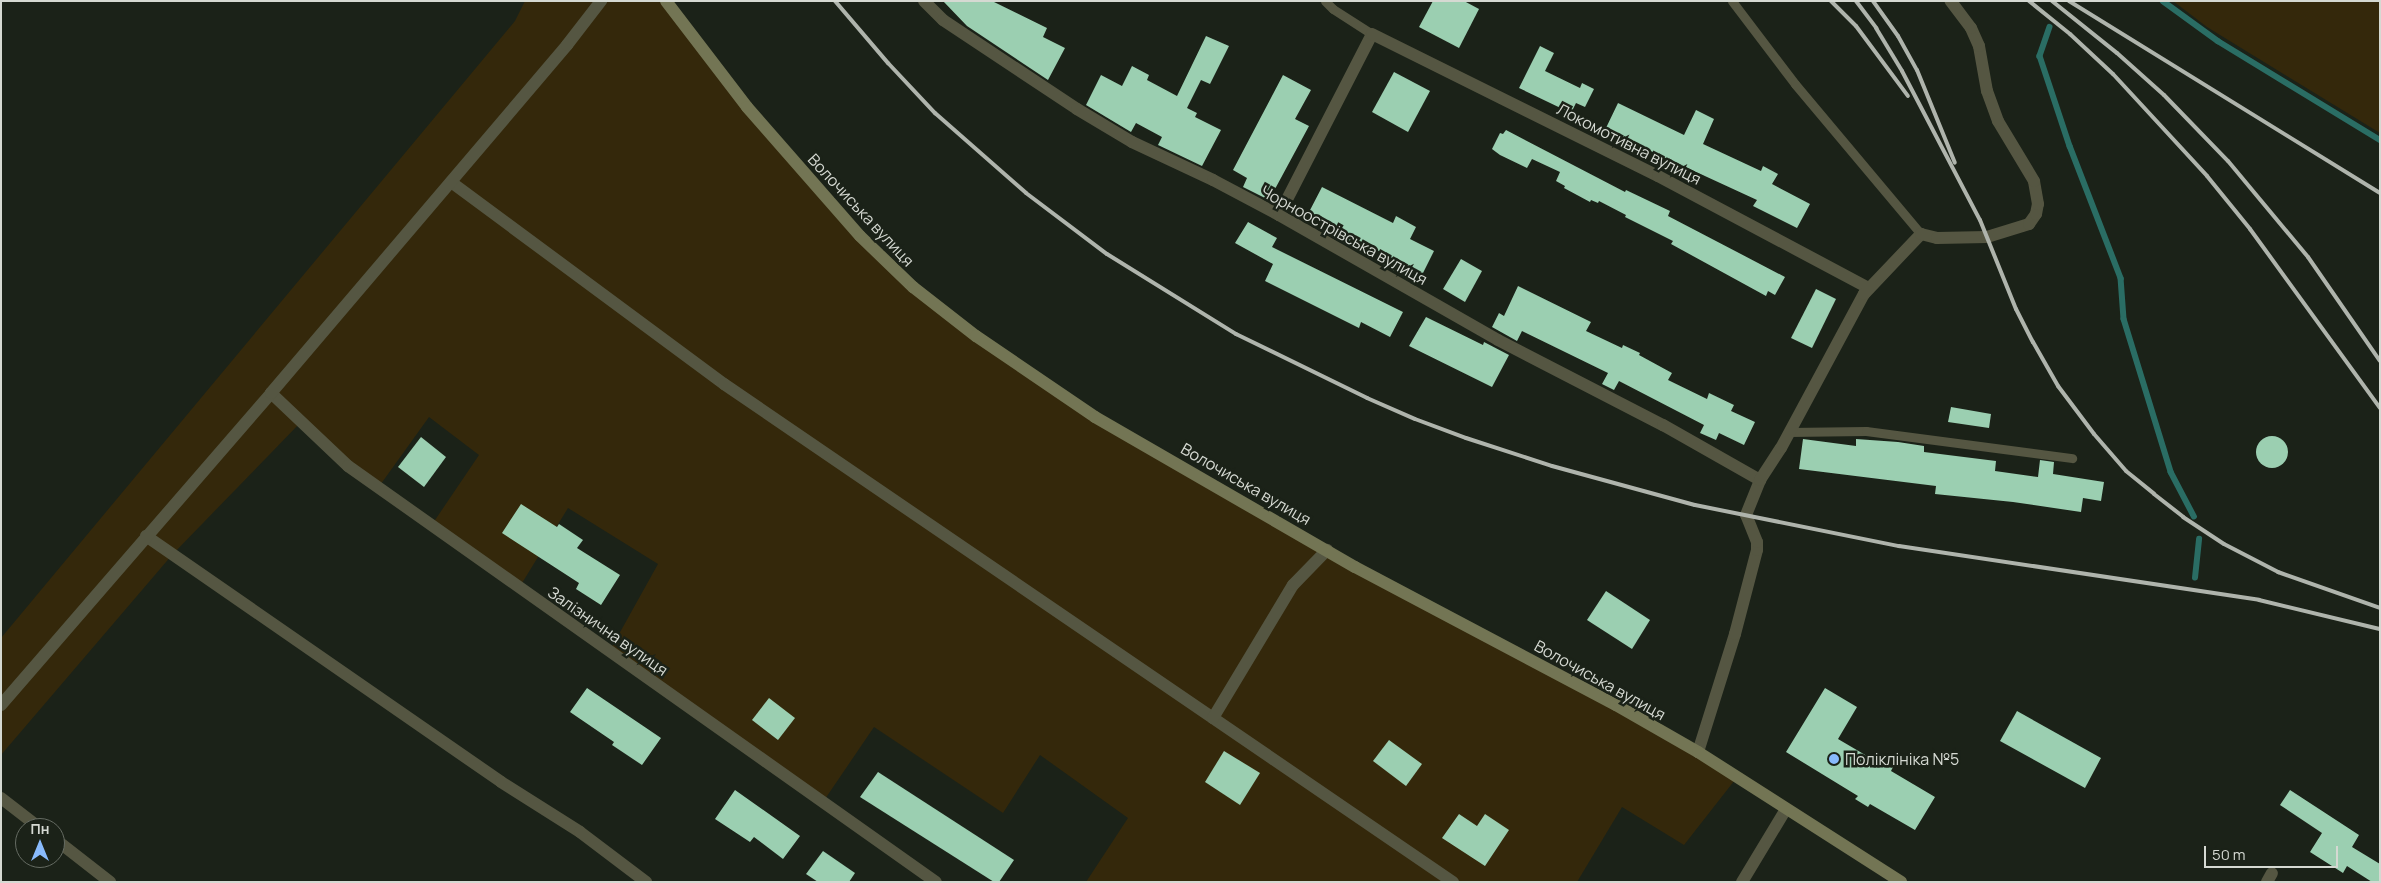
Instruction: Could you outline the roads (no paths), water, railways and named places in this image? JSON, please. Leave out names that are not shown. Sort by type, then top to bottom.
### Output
[{"type":"main road","name":"Волочиська вулиця","points":[[666,1],[746,107],[860,236],[913,287],[976,336],[1095,417],[1326,550],[1698,752],[1901,882]]},
{"type":"street","points":[[1,705],[272,393],[567,45],[601,1]]},
{"type":"street","name":"Чорноострівська вулиця","points":[[924,1],[943,20],[1085,114],[1132,142],[1213,180],[1279,215],[1498,340],[1663,425],[1760,480]]},
{"type":"street","points":[[1698,752],[1735,634],[1757,550],[1757,542],[1746,515],[1760,480],[1790,432],[1864,294],[1921,234],[1937,238],[1987,237],[2029,224],[2036,214],[2038,204],[2034,181],[1990,106],[1979,46],[1971,28],[1950,1]]},
{"type":"street","points":[[1279,215],[1372,34]]},
{"type":"street","name":"Локомотивна вулиця","points":[[1372,34],[1658,176],[1868,288]]},
{"type":"street","points":[[451,182],[724,384],[1453,882]]},
{"type":"street","name":"Залізнична вулиця","points":[[272,393],[348,466],[936,882]]},
{"type":"street","points":[[146,536],[501,782],[580,832],[646,882]]},
{"type":"street","points":[[1213,718],[1293,585],[1326,550]]},
{"type":"street","points":[[1,798],[27,818]]},
{"type":"street","points":[[1742,882],[1786,809]]},
{"type":"street","points":[[65,847],[110,882]]},
{"type":"lane","points":[[1325,1],[1333,9],[1372,34]]},
{"type":"lane","points":[[1732,1],[1795,84],[1921,234]]},
{"type":"lane","points":[[1790,432],[1866,431],[2072,458]]},
{"type":"waterway","points":[[2163,1],[2218,41],[2380,140]]},
{"type":"waterway","points":[[2050,27],[2040,56],[2070,146],[2121,278],[2124,319],[2171,472],[2194,516]]},
{"type":"waterway","points":[[2195,578],[2199,539]]},
{"type":"railway","points":[[835,1],[888,63],[935,113],[1026,193],[1107,254],[1236,334],[1367,398],[1415,419],[1552,466],[1695,505],[1899,546],[2259,600],[2380,629]]},
{"type":"railway","points":[[1831,1],[1856,26],[1908,96]]},
{"type":"railway","points":[[1856,1],[1876,28],[1902,71],[1980,220],[2016,309],[2033,342],[2058,386],[2094,434],[2126,471],[2183,517],[2224,544],[2278,572],[2380,608]]},
{"type":"railway","points":[[1873,1],[1898,36],[1917,70],[1955,163]]},
{"type":"railway","points":[[2029,1],[2070,34],[2113,74],[2207,176],[2250,229],[2380,408]]},
{"type":"railway","points":[[2052,1],[2117,53],[2164,95],[2228,161],[2308,257],[2380,361]]},
{"type":"railway","points":[[2069,1],[2380,193]]},
{"type":"place","name":"Поліклініка №5","points":[[1834,759]]}]
